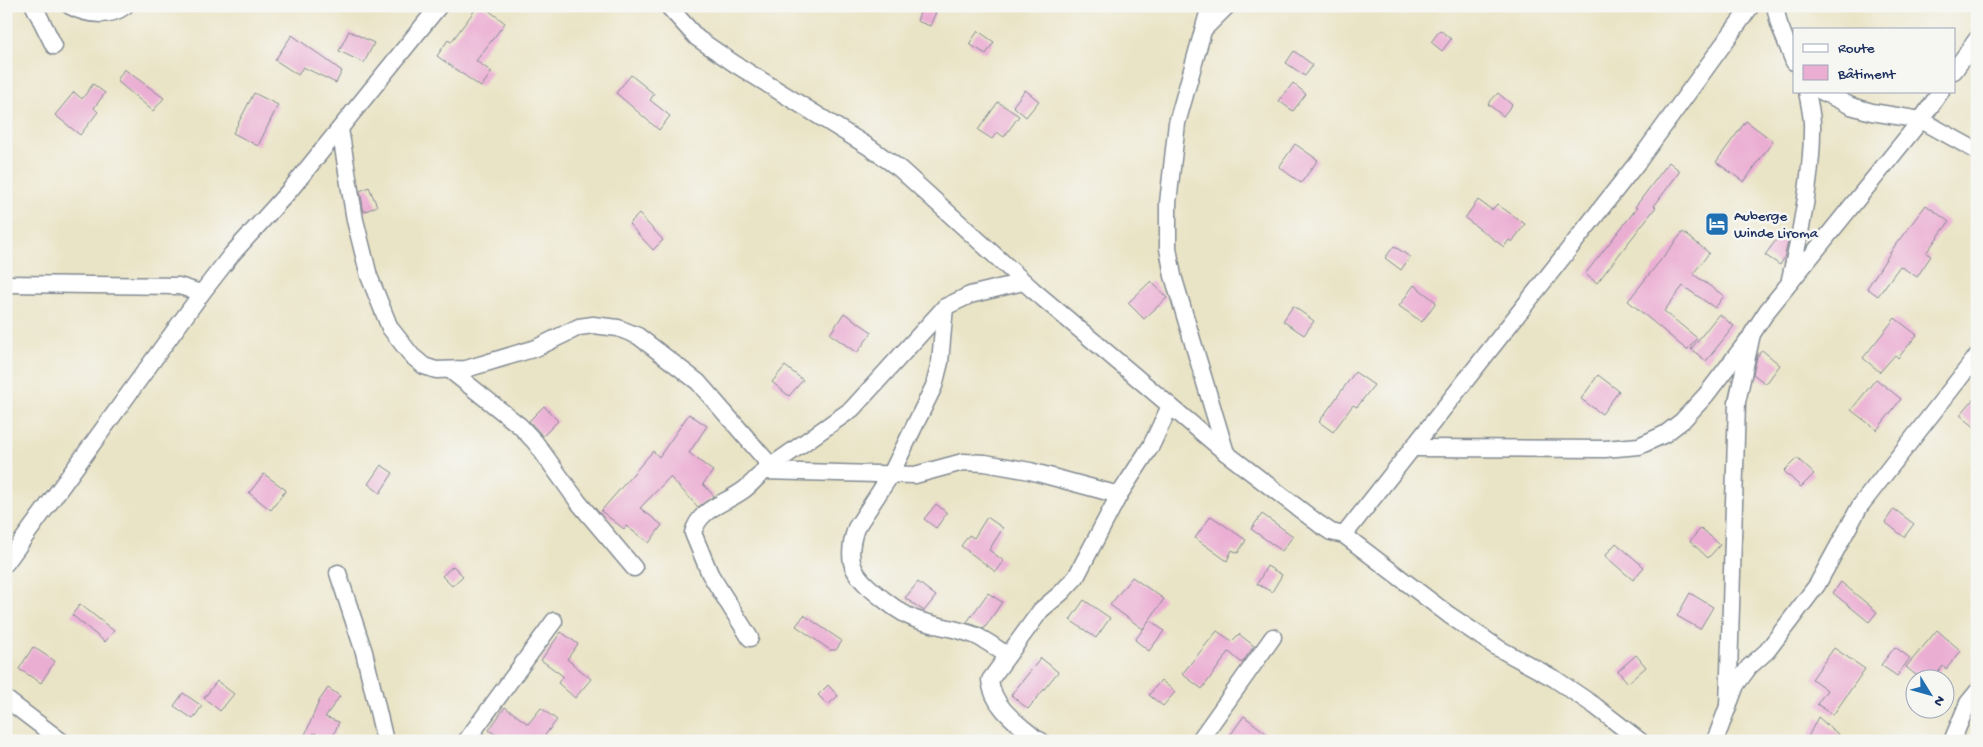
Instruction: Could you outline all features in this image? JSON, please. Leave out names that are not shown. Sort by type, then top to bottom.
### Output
[{"type":"street","points":[[34,6],[54,46]]},
{"type":"street","points":[[70,6],[90,14],[108,13],[125,6]]},
{"type":"street","points":[[6,563],[202,291],[232,254],[290,190],[439,6]]},
{"type":"street","points":[[668,6],[697,38],[735,64],[869,147],[900,169],[1023,282],[1226,453],[1304,514],[1331,532],[1344,535],[1449,615],[1498,648],[1555,679],[1595,706],[1640,741]]},
{"type":"street","points":[[1210,6],[1206,27],[1177,123],[1168,204],[1168,248],[1174,276],[1226,453]]},
{"type":"street","points":[[1206,27],[1227,6]]},
{"type":"street","points":[[1344,535],[1640,159],[1751,6]]},
{"type":"street","points":[[1775,6],[1779,24],[1793,59]]},
{"type":"street","points":[[1956,68],[1977,39]]},
{"type":"street","points":[[1789,284],[1798,244],[1811,154],[1813,128],[1807,92]]},
{"type":"street","points":[[1823,92],[1858,108],[1921,120],[1977,151]]},
{"type":"street","points":[[1412,448],[1605,449],[1638,446],[1665,434],[1682,421],[1706,395],[1767,311],[1921,120],[1940,92]]},
{"type":"street","points":[[340,129],[355,220],[366,266],[390,328],[412,356],[424,366],[436,370],[466,369],[536,348],[579,327],[593,325],[625,330],[638,336],[698,382],[767,468],[890,476],[915,475],[963,462],[985,463],[1030,471],[1119,494]]},
{"type":"street","points":[[750,638],[710,574],[693,533],[698,520],[704,513],[744,490],[767,468],[852,409],[945,307],[970,295],[1023,282]]},
{"type":"street","points":[[6,284],[179,286],[202,291]]},
{"type":"street","points":[[945,307],[938,374],[890,476],[856,528],[851,554],[856,575],[891,605],[913,619],[972,634],[1007,655]]},
{"type":"street","points":[[1728,708],[1737,402],[1752,334]]},
{"type":"street","points":[[1715,741],[1736,685],[1749,667],[1767,651],[1817,585],[1860,506],[1977,356]]},
{"type":"street","points":[[450,370],[520,426],[535,442],[579,503],[634,568]]},
{"type":"street","points":[[1041,741],[1011,717],[994,696],[990,680],[1041,610],[1076,577],[1119,494],[1151,446],[1170,406]]},
{"type":"street","points":[[338,573],[364,652],[385,741]]},
{"type":"street","points":[[466,741],[554,621]]},
{"type":"street","points":[[1199,741],[1273,637]]},
{"type":"street","points":[[1952,741],[1968,703],[1977,692]]},
{"type":"street","points":[[6,699],[61,741]]},
{"type":"building","points":[[478,6],[483,6],[505,23],[476,61],[492,72],[481,87],[437,56],[448,40],[451,42]]},
{"type":"building","points":[[922,7],[936,12],[930,26],[917,21]]},
{"type":"building","points":[[1440,30],[1451,39],[1442,51],[1431,42]]},
{"type":"building","points":[[349,31],[374,43],[364,63],[339,51]]},
{"type":"building","points":[[978,31],[994,42],[986,54],[969,44]]},
{"type":"building","points":[[292,35],[342,71],[336,83],[303,67],[298,75],[275,60]]},
{"type":"building","points":[[1294,51],[1313,65],[1305,76],[1286,63]]},
{"type":"building","points":[[124,69],[164,98],[153,111],[117,81]]},
{"type":"building","points":[[631,75],[654,94],[650,100],[670,116],[659,130],[616,93]]},
{"type":"building","points":[[1293,83],[1306,94],[1293,111],[1279,101]]},
{"type":"building","points":[[93,84],[105,93],[94,108],[98,112],[80,135],[55,115],[74,92],[82,99]]},
{"type":"building","points":[[1025,90],[1039,101],[1026,117],[1013,106]]},
{"type":"building","points":[[254,93],[278,105],[258,146],[233,133]]},
{"type":"building","points":[[1498,93],[1512,105],[1503,116],[1488,104]]},
{"type":"building","points":[[998,102],[1019,116],[1004,137],[997,132],[992,139],[978,130]]},
{"type":"building","points":[[1746,121],[1773,141],[1744,182],[1716,162]]},
{"type":"building","points":[[1295,144],[1318,160],[1301,183],[1279,167]]},
{"type":"building","points":[[1669,162],[1680,171],[1654,206],[1656,207],[1597,283],[1585,274],[1637,208],[1635,207]]},
{"type":"building","points":[[369,187],[377,206],[364,212],[360,191]]},
{"type":"building","points":[[1478,200],[1492,210],[1497,204],[1525,224],[1512,242],[1509,240],[1504,247],[1465,218]]},
{"type":"building","points":[[1926,205],[1949,222],[1926,253],[1931,256],[1917,277],[1900,266],[1878,296],[1867,288],[1896,244]]},
{"type":"building","points":[[639,214],[663,240],[653,250],[629,224]]},
{"type":"building","points":[[1683,232],[1709,253],[1693,274],[1724,296],[1715,308],[1683,286],[1664,311],[1697,338],[1687,350],[1628,301]]},
{"type":"building","points":[[1779,236],[1788,242],[1780,265],[1765,255]]},
{"type":"building","points":[[1394,246],[1410,257],[1401,270],[1385,258]]},
{"type":"building","points":[[1151,281],[1167,298],[1144,319],[1128,303]]},
{"type":"building","points":[[1414,285],[1436,302],[1422,322],[1399,306]]},
{"type":"building","points":[[1293,306],[1314,321],[1304,335],[1283,321]]},
{"type":"building","points":[[844,313],[872,332],[857,353],[830,334]]},
{"type":"building","points":[[1719,314],[1734,326],[1706,361],[1691,349]]},
{"type":"building","points":[[1895,318],[1917,335],[1898,358],[1895,355],[1880,372],[1863,358]]},
{"type":"building","points":[[1762,350],[1780,365],[1766,384],[1753,374],[1757,357]]},
{"type":"building","points":[[785,366],[803,380],[789,396],[772,382]]},
{"type":"building","points":[[1355,372],[1374,385],[1357,407],[1353,405],[1333,432],[1319,422]]},
{"type":"building","points":[[1598,375],[1619,391],[1602,414],[1581,399]]},
{"type":"building","points":[[1876,379],[1901,399],[1877,430],[1851,410]]},
{"type":"building","points":[[1977,395],[1977,429],[1960,415]]},
{"type":"building","points":[[544,406],[558,421],[543,436],[529,421]]},
{"type":"building","points":[[689,414],[707,426],[689,453],[713,471],[703,484],[714,496],[698,507],[670,477],[640,508],[662,525],[649,543],[626,526],[624,529],[601,511],[653,451],[659,457]]},
{"type":"building","points":[[1797,458],[1814,474],[1801,487],[1784,471]]},
{"type":"building","points":[[381,465],[393,473],[380,493],[368,484]]},
{"type":"building","points":[[264,474],[286,490],[271,510],[249,493]]},
{"type":"building","points":[[936,504],[947,513],[936,528],[924,519]]},
{"type":"building","points":[[1894,509],[1914,524],[1904,537],[1885,522]]},
{"type":"building","points":[[1262,514],[1293,536],[1282,551],[1251,529]]},
{"type":"building","points":[[1211,516],[1246,540],[1238,553],[1232,550],[1227,561],[1195,538]]},
{"type":"building","points":[[987,517],[1003,528],[989,550],[1004,561],[996,572],[961,546],[969,535],[974,538]]},
{"type":"building","points":[[1701,528],[1720,545],[1708,558],[1690,541]]},
{"type":"building","points":[[1616,543],[1644,567],[1633,580],[1605,556]]},
{"type":"building","points":[[453,566],[463,576],[452,586],[442,576]]},
{"type":"building","points":[[1267,566],[1282,575],[1272,592],[1257,584]]},
{"type":"building","points":[[1132,577],[1164,599],[1143,629],[1110,605]]},
{"type":"building","points":[[918,582],[936,596],[924,611],[905,598]]},
{"type":"building","points":[[1841,582],[1877,612],[1869,622],[1833,593]]},
{"type":"building","points":[[988,593],[1002,602],[984,629],[967,622]]},
{"type":"building","points":[[1690,593],[1713,607],[1700,629],[1677,616]]},
{"type":"building","points":[[1084,600],[1110,618],[1096,638],[1070,620]]},
{"type":"building","points":[[80,604],[114,631],[105,642],[72,615]]},
{"type":"building","points":[[804,615],[842,641],[836,650],[830,650],[796,626]]},
{"type":"building","points":[[1150,620],[1164,631],[1149,651],[1135,640]]},
{"type":"building","points":[[1937,630],[1961,651],[1946,669],[1943,666],[1940,670],[1910,670],[1906,667]]},
{"type":"building","points":[[1217,631],[1232,641],[1239,634],[1254,646],[1242,663],[1229,652],[1202,689],[1182,674]]},
{"type":"building","points":[[561,632],[578,644],[567,659],[591,679],[575,698],[558,683],[563,676],[541,660]]},
{"type":"building","points":[[33,647],[55,661],[41,683],[19,669]]},
{"type":"building","points":[[1895,647],[1910,658],[1897,676],[1881,665]]},
{"type":"building","points":[[1834,648],[1865,669],[1833,715],[1817,704],[1827,690],[1812,679]]},
{"type":"building","points":[[1636,655],[1646,667],[1628,683],[1618,671]]},
{"type":"building","points":[[1041,658],[1058,672],[1028,709],[1011,695]]},
{"type":"building","points":[[1161,680],[1175,692],[1163,706],[1149,695]]},
{"type":"building","points":[[217,681],[234,694],[220,711],[204,698]]},
{"type":"building","points":[[828,685],[838,696],[828,705],[818,695]]},
{"type":"building","points":[[328,688],[340,696],[325,717],[339,722],[331,741],[314,733],[310,738],[305,735],[319,701]]},
{"type":"building","points":[[183,693],[202,706],[193,719],[174,706]]},
{"type":"building","points":[[505,707],[528,724],[541,708],[557,720],[540,741],[504,741],[489,730]]},
{"type":"building","points":[[1244,716],[1276,741],[1226,741]]},
{"type":"building","points":[[1818,717],[1846,741],[1806,741]]},
{"type":"place","name":"Auberge Winde Liroma","points":[[1717,224]]}]
